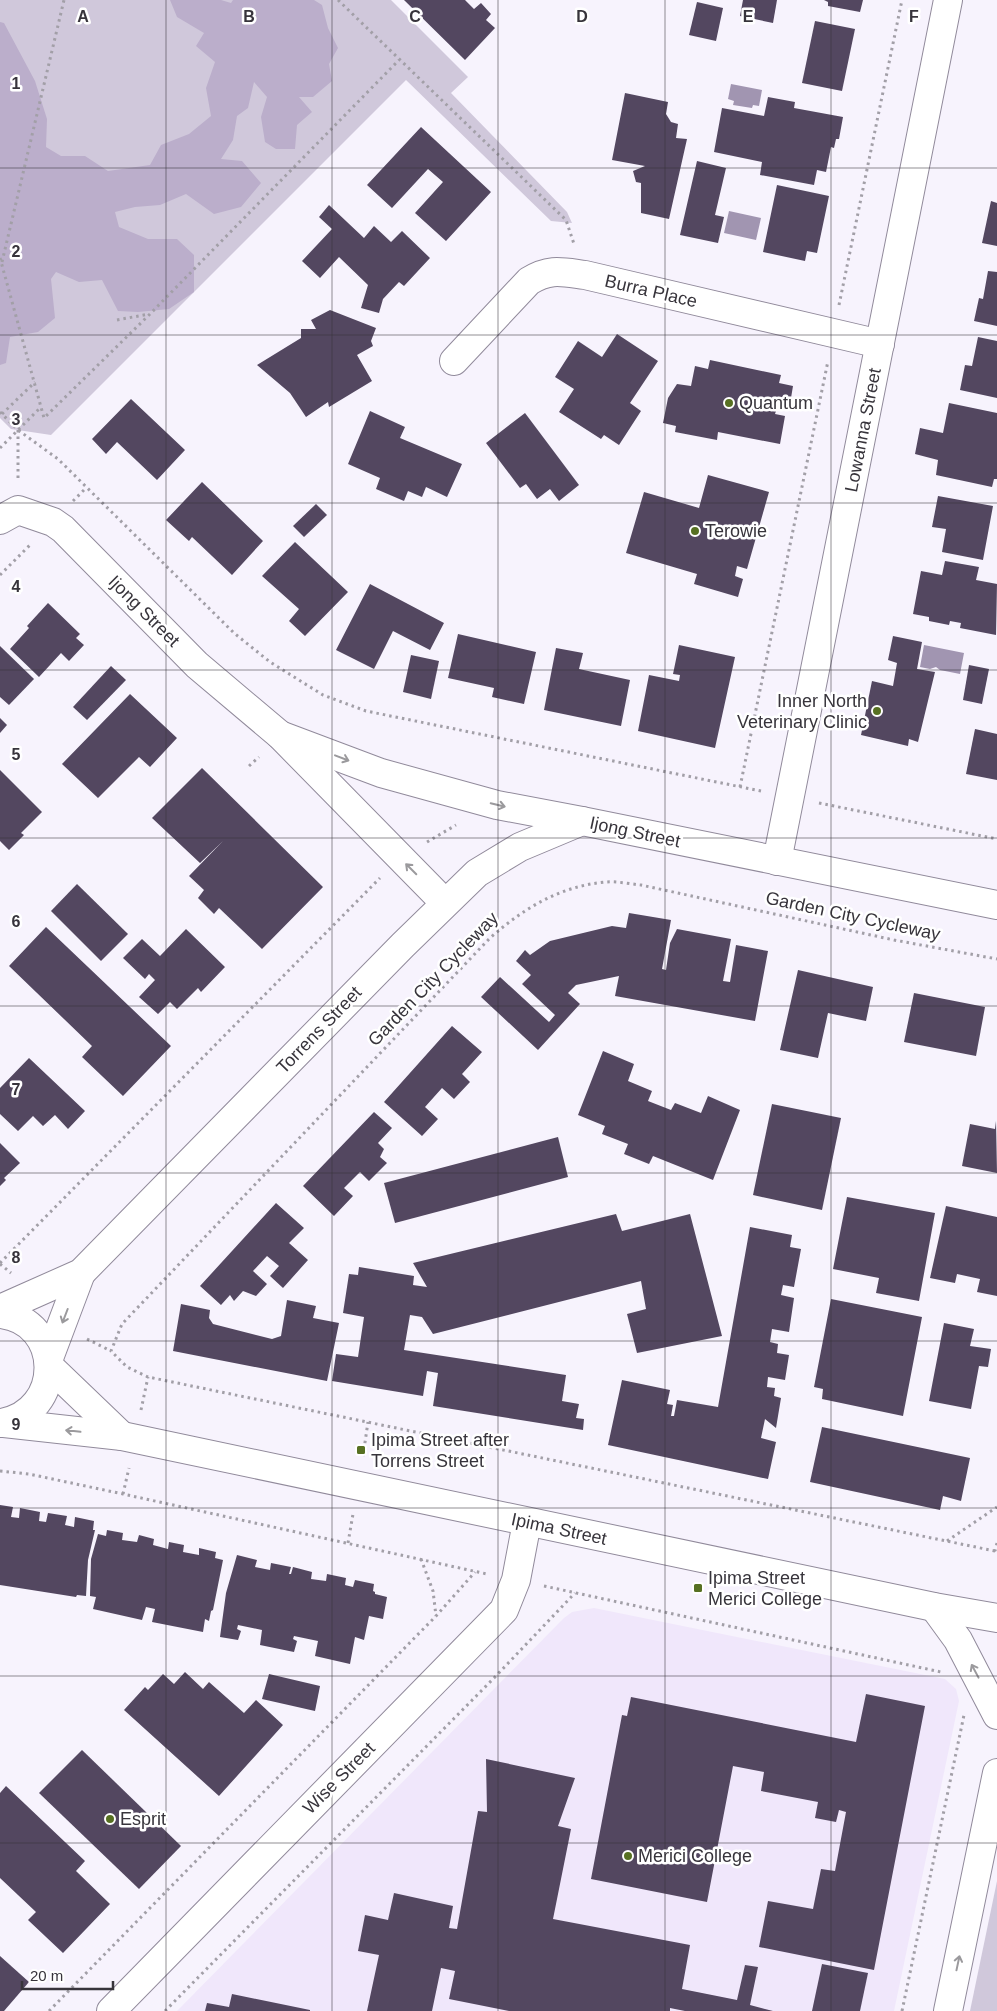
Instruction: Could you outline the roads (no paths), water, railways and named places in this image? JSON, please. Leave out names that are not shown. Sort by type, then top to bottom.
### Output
[{"type":"street","name":"Lowanna Street","points":[[777,861],[948,0]]},
{"type":"street","name":"Burra Place","points":[[454,361],[529,281],[541,274],[555,271],[585,275],[880,344]]},
{"type":"street","name":"Ijong Street","points":[[9,515],[53,522],[63,529],[197,665],[280,735],[351,805],[445,903]]},
{"type":"street","name":"Ijong Street","points":[[280,735],[381,773],[496,805],[582,820],[997,905]]},
{"type":"street","name":"Torrens Street","points":[[0,1309],[81,1273],[445,903],[477,873],[520,847],[582,820]]},
{"type":"street","name":"Torrens Street","points":[[2,1423],[19,1418],[32,1409],[41,1397],[48,1383],[49,1363],[81,1273]]},
{"type":"street","points":[[0,1314],[22,1320],[34,1330],[43,1343],[49,1363],[122,1436]]},
{"type":"street","name":"Ipima Street","points":[[2,1423],[122,1436],[934,1607],[997,1618]]},
{"type":"street","name":"Wise Street","points":[[111,2011],[504,1610],[516,1580],[527,1522]]},
{"type":"street","points":[[934,1607],[958,1640],[997,1715]]},
{"type":"street","points":[[948,2011],[997,1773]]},
{"type":"place","name":"Quantum","points":[[729,403]]},
{"type":"place","name":"Terowie","points":[[695,531]]},
{"type":"place","name":"Inner North Veterinary Clinic","points":[[877,711]]},
{"type":"place","name":"Ipima Street after Torrens Street","points":[[361,1450]]},
{"type":"place","name":"Ipima Street Merici College","points":[[698,1588]]},
{"type":"place","name":"Esprit","points":[[110,1819]]},
{"type":"place","name":"Merici College","points":[[628,1856]]}]
